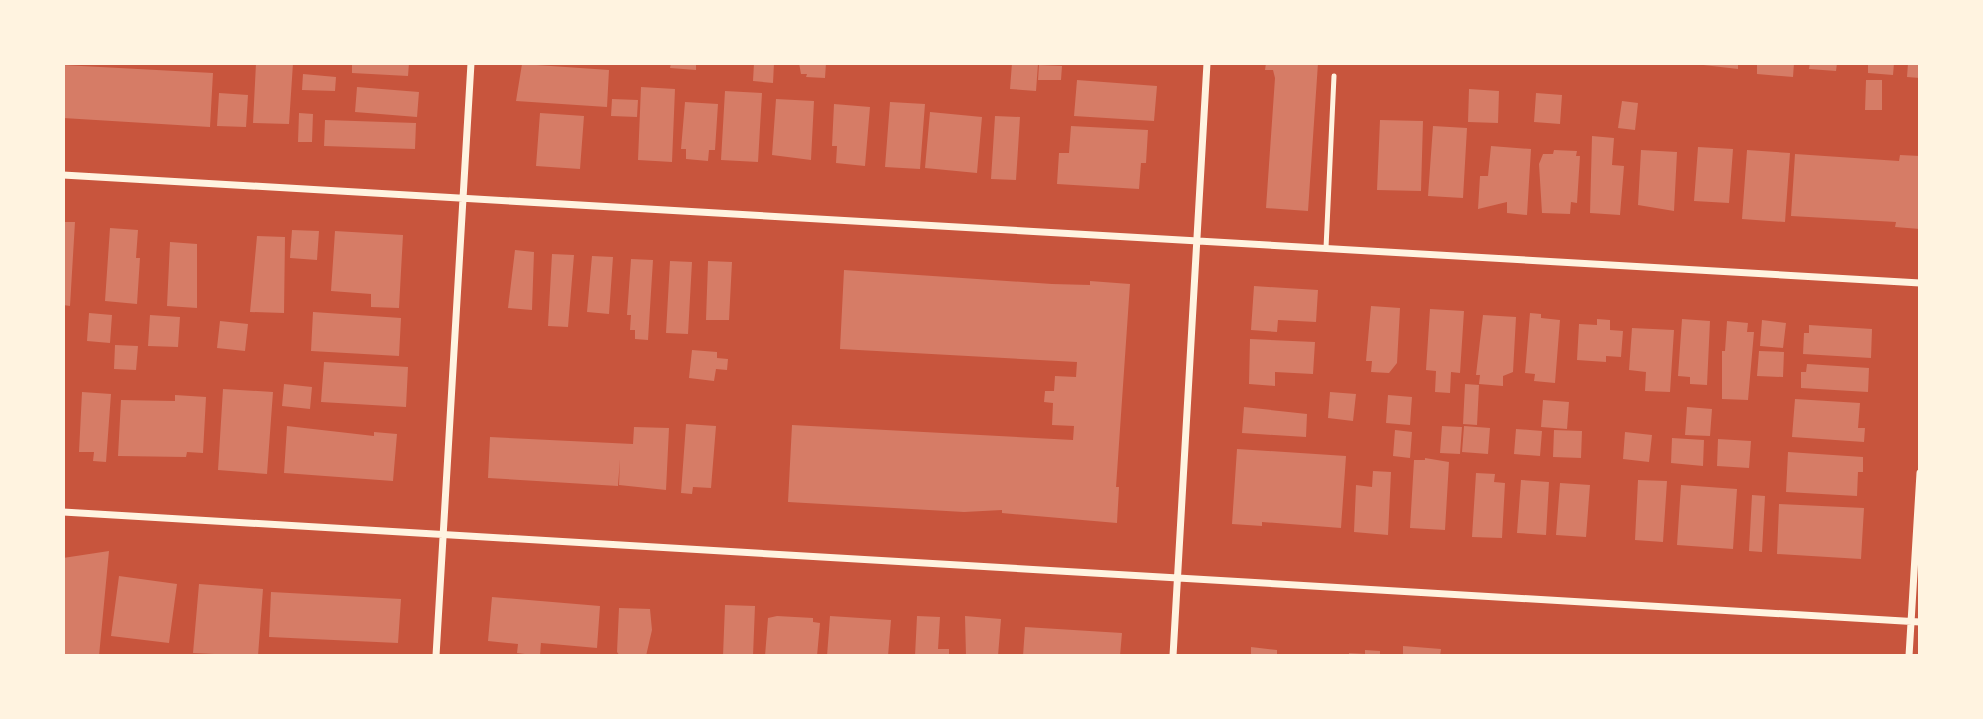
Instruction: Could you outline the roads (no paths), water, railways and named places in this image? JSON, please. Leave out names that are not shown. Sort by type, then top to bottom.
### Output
[{"type":"street","points":[[436,656],[471,63]]},
{"type":"street","points":[[1173,656],[1207,63]]},
{"type":"street","points":[[63,175],[1920,283]]},
{"type":"street","points":[[1909,656],[1920,473]]},
{"type":"street","points":[[63,512],[1920,622]]},
{"type":"lane","points":[[1326,248],[1334,76]]}]
